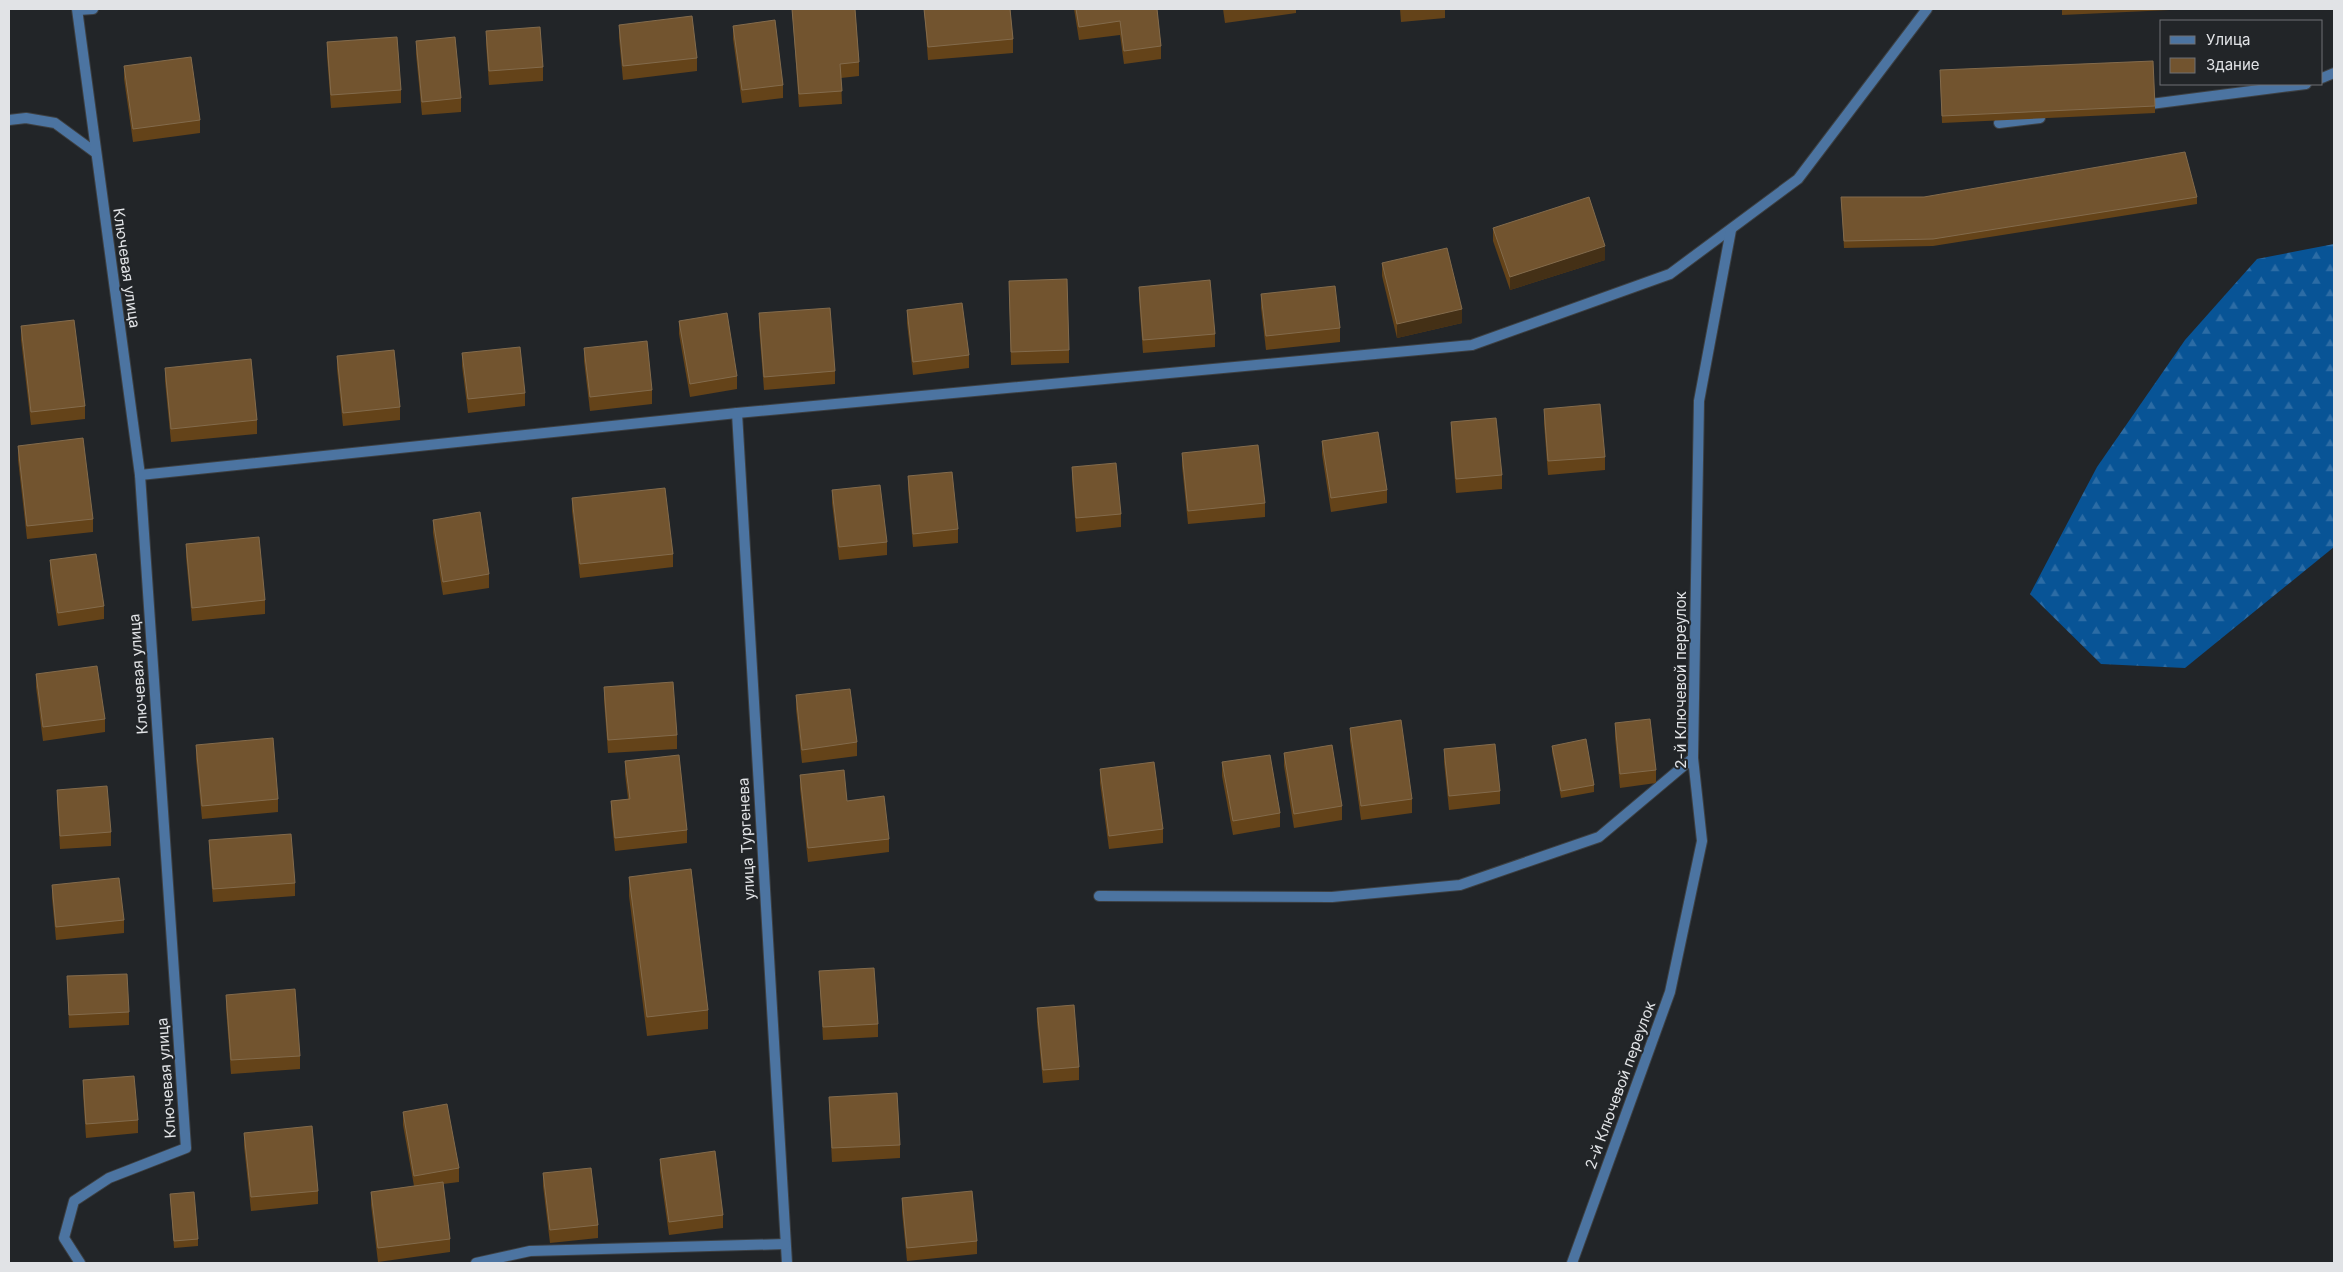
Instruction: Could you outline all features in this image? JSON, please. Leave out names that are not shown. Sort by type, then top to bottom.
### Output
[{"type":"street","points":[[77,9],[93,9]]},
{"type":"street","name":"Ключевая улица","points":[[77,9],[140,475],[186,1148],[109,1178],[74,1201],[64,1238],[80,1263]]},
{"type":"street","points":[[140,475],[737,413],[1472,345],[1670,274],[1731,230],[1798,179],[1927,9]]},
{"type":"street","points":[[2128,106],[2298,85]]},
{"type":"street","points":[[1999,123],[2049,117]]},
{"type":"street","points":[[9,120],[26,118],[55,123],[96,153]]},
{"type":"street","name":"2-й Ключевой переулок","points":[[1572,1263],[1670,992],[1702,841],[1693,758],[1699,400],[1731,230]]},
{"type":"street","name":"улица Тургенева","points":[[737,413],[786,1263]]},
{"type":"street","points":[[1099,896],[1332,897],[1460,885],[1599,837],[1693,758]]},
{"type":"street","points":[[476,1263],[530,1251],[785,1244]]},
{"type":"green space","points":[[2334,244],[2334,547],[2185,668],[2101,664],[2030,594],[2097,467],[2185,340],[2257,259]]},
{"type":"building","points":[[792,9],[855,9],[859,62],[840,64],[842,91],[799,94]]},
{"type":"building","points":[[924,9],[1010,9],[1013,39],[928,47]]},
{"type":"building","points":[[1076,9],[1157,9],[1161,46],[1124,51],[1120,21],[1079,27]]},
{"type":"building","points":[[692,16],[697,58],[623,66],[619,25]]},
{"type":"building","points":[[775,20],[783,85],[742,90],[733,26]]},
{"type":"building","points":[[540,27],[543,67],[489,71],[486,31]]},
{"type":"building","points":[[397,37],[401,90],[331,95],[327,42]]},
{"type":"building","points":[[455,37],[461,98],[422,102],[416,41]]},
{"type":"building","points":[[191,57],[200,120],[133,129],[124,66]]},
{"type":"building","points":[[2153,61],[2155,106],[1942,116],[1940,70]]},
{"type":"building","points":[[2185,152],[2197,197],[1933,239],[1844,241],[1841,197],[1924,197]]},
{"type":"building","points":[[1589,197],[1605,246],[1510,277],[1493,228]]},
{"type":"building","points":[[1447,248],[1462,309],[1397,324],[1382,263]]},
{"type":"building","points":[[1067,279],[1069,350],[1011,352],[1009,281]]},
{"type":"building","points":[[1210,280],[1215,334],[1143,340],[1139,287]]},
{"type":"building","points":[[1335,286],[1340,328],[1266,336],[1261,294]]},
{"type":"building","points":[[962,303],[969,355],[913,362],[907,310]]},
{"type":"building","points":[[830,308],[835,371],[764,377],[759,313]]},
{"type":"building","points":[[727,313],[737,376],[690,384],[679,321]]},
{"type":"building","points":[[74,320],[85,406],[31,412],[21,326]]},
{"type":"building","points":[[647,341],[652,390],[590,397],[584,348]]},
{"type":"building","points":[[520,347],[525,393],[468,399],[462,353]]},
{"type":"building","points":[[394,350],[400,407],[343,413],[337,356]]},
{"type":"building","points":[[251,359],[257,420],[171,429],[165,368]]},
{"type":"building","points":[[1600,404],[1605,457],[1548,461],[1544,409]]},
{"type":"building","points":[[1496,418],[1502,475],[1456,479],[1451,422]]},
{"type":"building","points":[[1378,432],[1387,490],[1331,498],[1322,441]]},
{"type":"building","points":[[83,438],[93,519],[27,526],[18,446]]},
{"type":"building","points":[[1258,445],[1265,503],[1188,511],[1182,453]]},
{"type":"building","points":[[1116,463],[1121,514],[1076,518],[1072,467]]},
{"type":"building","points":[[952,472],[958,529],[913,534],[908,476]]},
{"type":"building","points":[[880,485],[887,542],[839,547],[832,490]]},
{"type":"building","points":[[665,488],[673,554],[580,564],[572,498]]},
{"type":"building","points":[[480,512],[489,574],[443,582],[433,520]]},
{"type":"building","points":[[259,537],[265,600],[192,608],[186,544]]},
{"type":"building","points":[[96,554],[104,606],[58,613],[50,560]]},
{"type":"building","points":[[97,666],[105,719],[43,727],[36,674]]},
{"type":"building","points":[[673,682],[677,735],[608,740],[604,687]]},
{"type":"building","points":[[850,689],[857,742],[802,750],[796,695]]},
{"type":"building","points":[[1650,719],[1656,770],[1620,774],[1615,723]]},
{"type":"building","points":[[1401,720],[1412,799],[1361,806],[1350,728]]},
{"type":"building","points":[[273,738],[278,799],[202,806],[196,745]]},
{"type":"building","points":[[1586,739],[1594,785],[1561,791],[1552,746]]},
{"type":"building","points":[[1495,744],[1500,791],[1449,796],[1444,749]]},
{"type":"building","points":[[1332,745],[1342,806],[1294,814],[1284,753]]},
{"type":"building","points":[[679,755],[687,830],[615,838],[611,801],[630,799],[625,761]]},
{"type":"building","points":[[1270,755],[1280,813],[1233,821],[1222,762]]},
{"type":"building","points":[[1154,762],[1163,829],[1109,836],[1100,769]]},
{"type":"building","points":[[844,770],[847,801],[884,796],[889,839],[808,848],[800,775]]},
{"type":"building","points":[[107,786],[111,832],[60,836],[57,790]]},
{"type":"building","points":[[291,834],[295,883],[213,889],[209,840]]},
{"type":"building","points":[[691,869],[708,1010],[647,1017],[629,877]]},
{"type":"building","points":[[119,878],[124,920],[56,927],[52,885]]},
{"type":"building","points":[[874,968],[878,1024],[823,1027],[819,971]]},
{"type":"building","points":[[127,974],[129,1012],[69,1015],[67,976]]},
{"type":"building","points":[[295,989],[300,1056],[231,1060],[226,995]]},
{"type":"building","points":[[1074,1005],[1079,1067],[1043,1070],[1037,1008]]},
{"type":"building","points":[[134,1076],[138,1120],[86,1124],[83,1080]]},
{"type":"building","points":[[897,1093],[900,1145],[832,1148],[829,1097]]},
{"type":"building","points":[[447,1104],[459,1168],[414,1176],[403,1112]]},
{"type":"building","points":[[312,1126],[318,1191],[251,1197],[244,1133]]},
{"type":"building","points":[[715,1151],[723,1215],[669,1222],[660,1159]]},
{"type":"building","points":[[591,1168],[598,1225],[550,1230],[543,1173]]},
{"type":"building","points":[[443,1182],[450,1239],[378,1248],[371,1192]]},
{"type":"building","points":[[972,1191],[977,1241],[907,1248],[902,1198]]},
{"type":"building","points":[[194,1192],[198,1239],[174,1241],[170,1194]]}]
